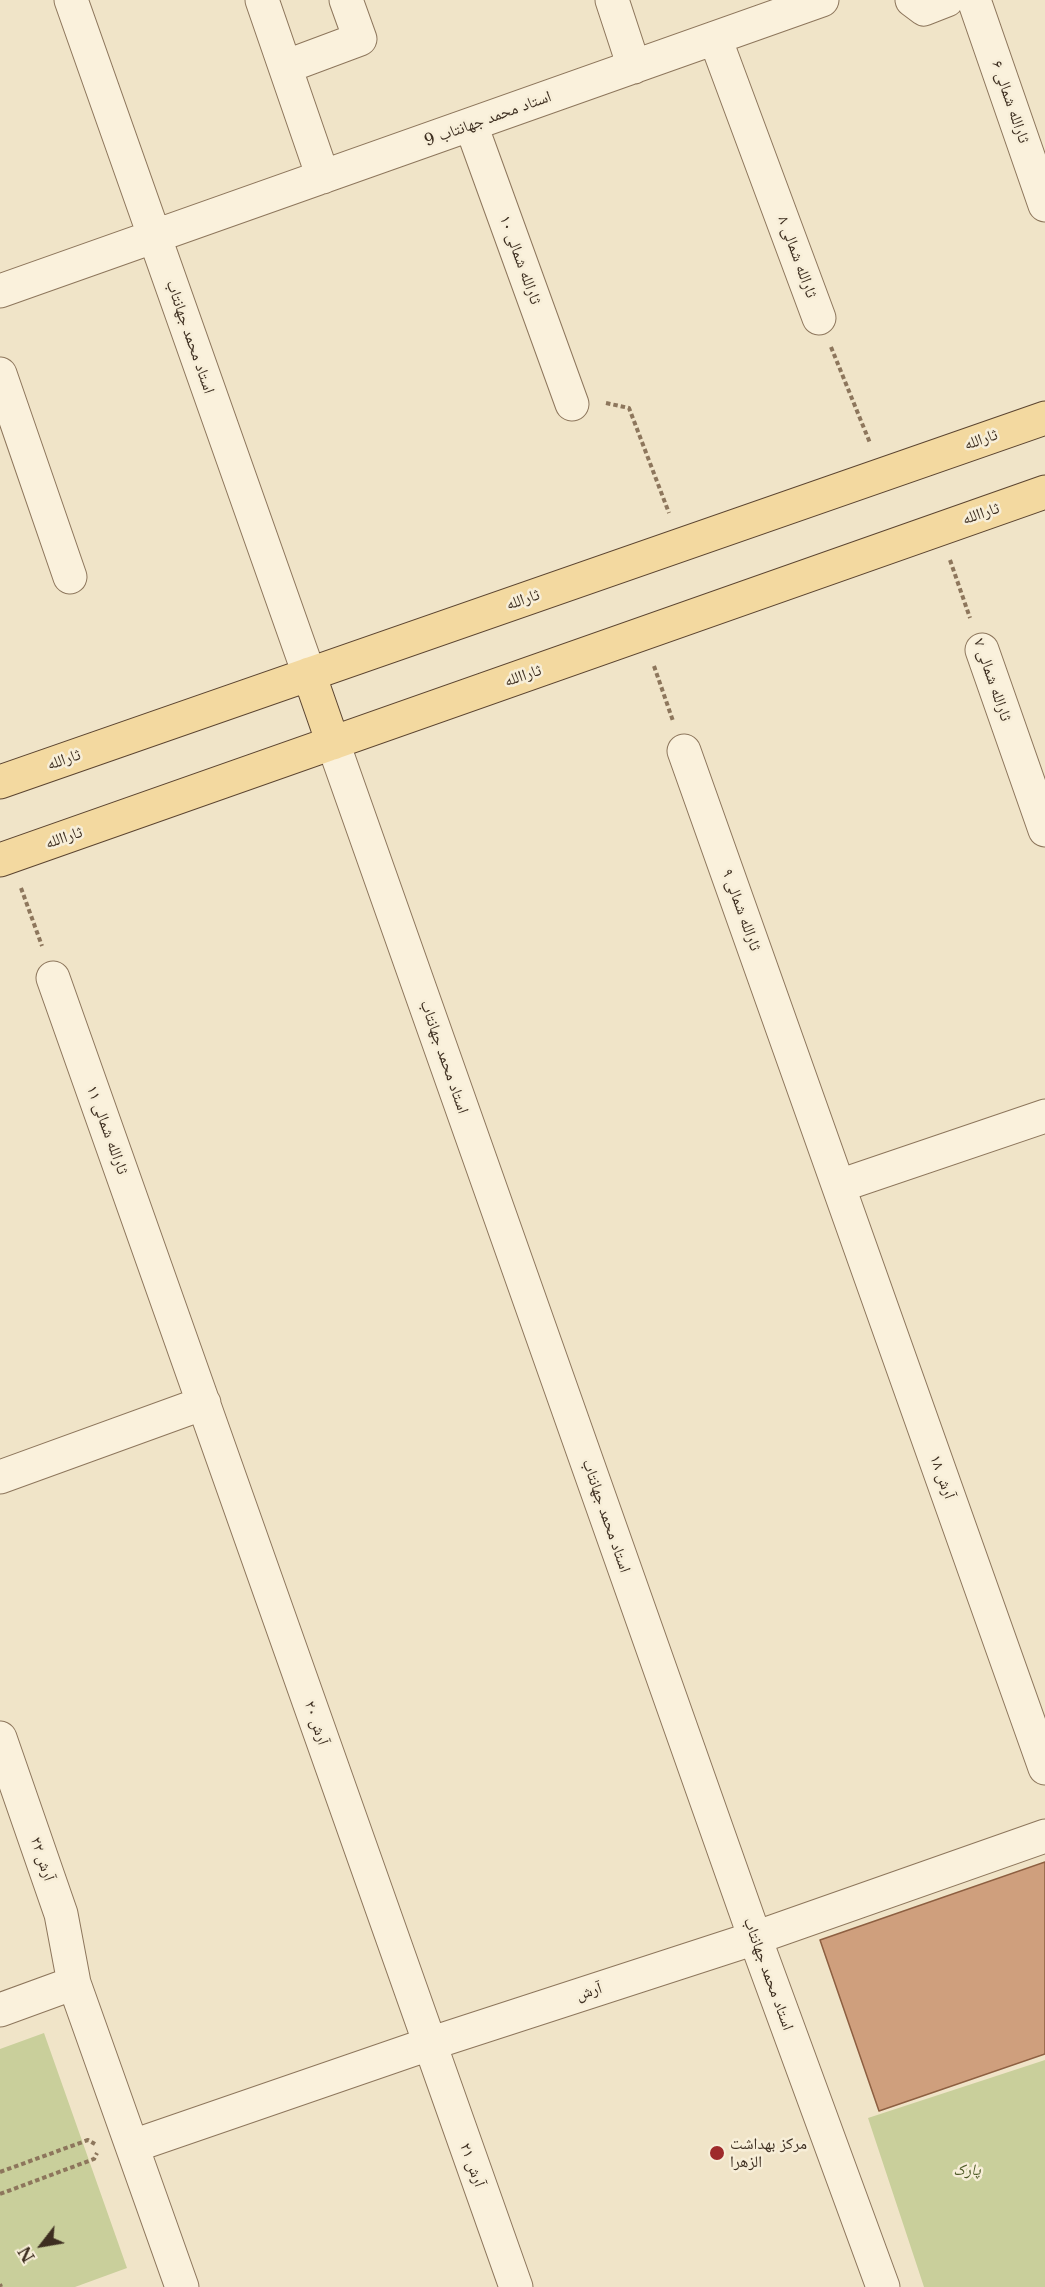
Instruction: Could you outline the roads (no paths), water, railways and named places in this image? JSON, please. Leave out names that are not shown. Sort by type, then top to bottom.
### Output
[{"type":"main road","name":"ثارالله","points":[[0,782],[1045,418]]},
{"type":"main road","name":"ثاراالله","points":[[5,859],[1045,492]]},
{"type":"main road","points":[[309,674],[333,743]]},
{"type":"street","name":"استاد محمد جهانتاب","points":[[71,0],[309,674]]},
{"type":"street","points":[[262,0],[323,177]]},
{"type":"street","points":[[285,67],[360,39],[346,0]]},
{"type":"street","points":[[612,0],[634,67]]},
{"type":"street","name":"استاد محمد جهانتاب 9","points":[[0,291],[822,0]]},
{"type":"street","points":[[912,0],[924,9],[947,0]]},
{"type":"street","name":"ثارالله شمالی ۶","points":[[974,0],[1045,205]]},
{"type":"street","name":"ثارالله شمالی ۸","points":[[715,38],[819,318]]},
{"type":"street","name":"ثارالله شمالی ۱۰","points":[[471,125],[570,399]]},
{"type":"street","points":[[2,388],[70,577]]},
{"type":"street","name":"ثارالله شمالی ۷","points":[[981,650],[1045,830]]},
{"type":"street","name":"استاد محمد جهانتاب","points":[[333,743],[755,1938],[883,2287]]},
{"type":"street","name":"ثارالله شمالی ۹","points":[[684,751],[839,1186]]},
{"type":"street","name":"ثارالله شمالی ۱۱","points":[[53,978],[204,1403]]},
{"type":"street","points":[[839,1186],[1045,1116]]},
{"type":"street","name":"آرش ۱۸","points":[[839,1186],[1045,1768]]},
{"type":"street","points":[[0,1477],[204,1403]]},
{"type":"street","name":"آرش ۲۰","points":[[204,1403],[429,2044]]},
{"type":"street","name":"آرش ۲۲","points":[[0,1738],[61,1914],[74,1983],[182,2287]]},
{"type":"street","name":"آرش","points":[[133,2146],[429,2044],[755,1938],[1045,1836]]},
{"type":"street","points":[[0,2010],[74,1983]]},
{"type":"street","name":"آرش ۲۱","points":[[429,2044],[516,2287]]},
{"type":"place","name":"مرکز بهداشت الزهرا","points":[[717,2153]]},
{"type":"park label","name":"پارک","points":[[967,2170]]}]
